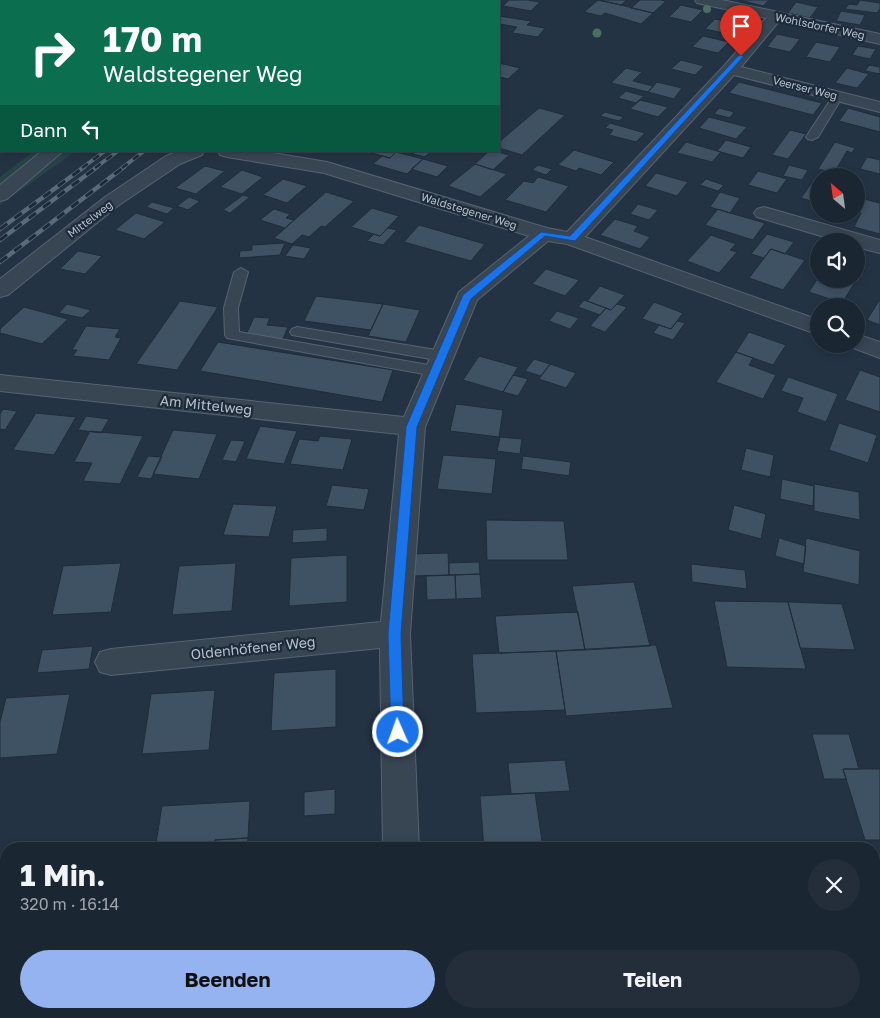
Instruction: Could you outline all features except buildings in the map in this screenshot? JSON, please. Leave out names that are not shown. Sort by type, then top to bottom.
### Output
[{"type":"street","name":"Wohlsdorfer Weg","points":[[702,0],[880,40]]},
{"type":"street","points":[[572,239],[730,69],[775,17]]},
{"type":"street","name":"Veerser Weg","points":[[730,69],[880,107]]},
{"type":"street","points":[[0,196],[53,152]]},
{"type":"street","name":"Waldstegener Weg","points":[[233,152],[327,168],[544,234],[572,239],[810,325]]},
{"type":"street","points":[[327,168],[343,152]]},
{"type":"street","name":"Mittelweg","points":[[0,290],[112,201],[190,153]]},
{"type":"street","points":[[764,213],[880,247]]},
{"type":"street","points":[[401,842],[395,634],[412,427],[466,297],[544,234]]},
{"type":"street","points":[[865,344],[880,350]]},
{"type":"street","name":"Am Mittelweg","points":[[0,383],[412,427]]},
{"type":"street","name":"Oldenhöfener Weg","points":[[111,662],[395,634]]},
{"type":"lane","points":[[812,137],[838,96]]},
{"type":"lane","points":[[241,272],[231,308],[232,335],[288,346],[383,360],[438,364]]},
{"type":"lane","points":[[297,332],[438,364]]},
{"type":"green space","points":[[33,152],[75,152],[0,205],[0,177]]},
{"type":"railway","points":[[82,168],[104,152]]},
{"type":"railway","points":[[95,168],[117,152]]},
{"type":"railway","points":[[122,168],[143,152]]},
{"type":"railway","points":[[0,229],[84,167]]},
{"type":"railway","points":[[0,240],[97,167]]},
{"type":"railway","points":[[0,262],[124,167]]},
{"type":"route","points":[[398,732],[395,634],[412,427],[466,297],[544,234],[572,239],[741,56]]}]
